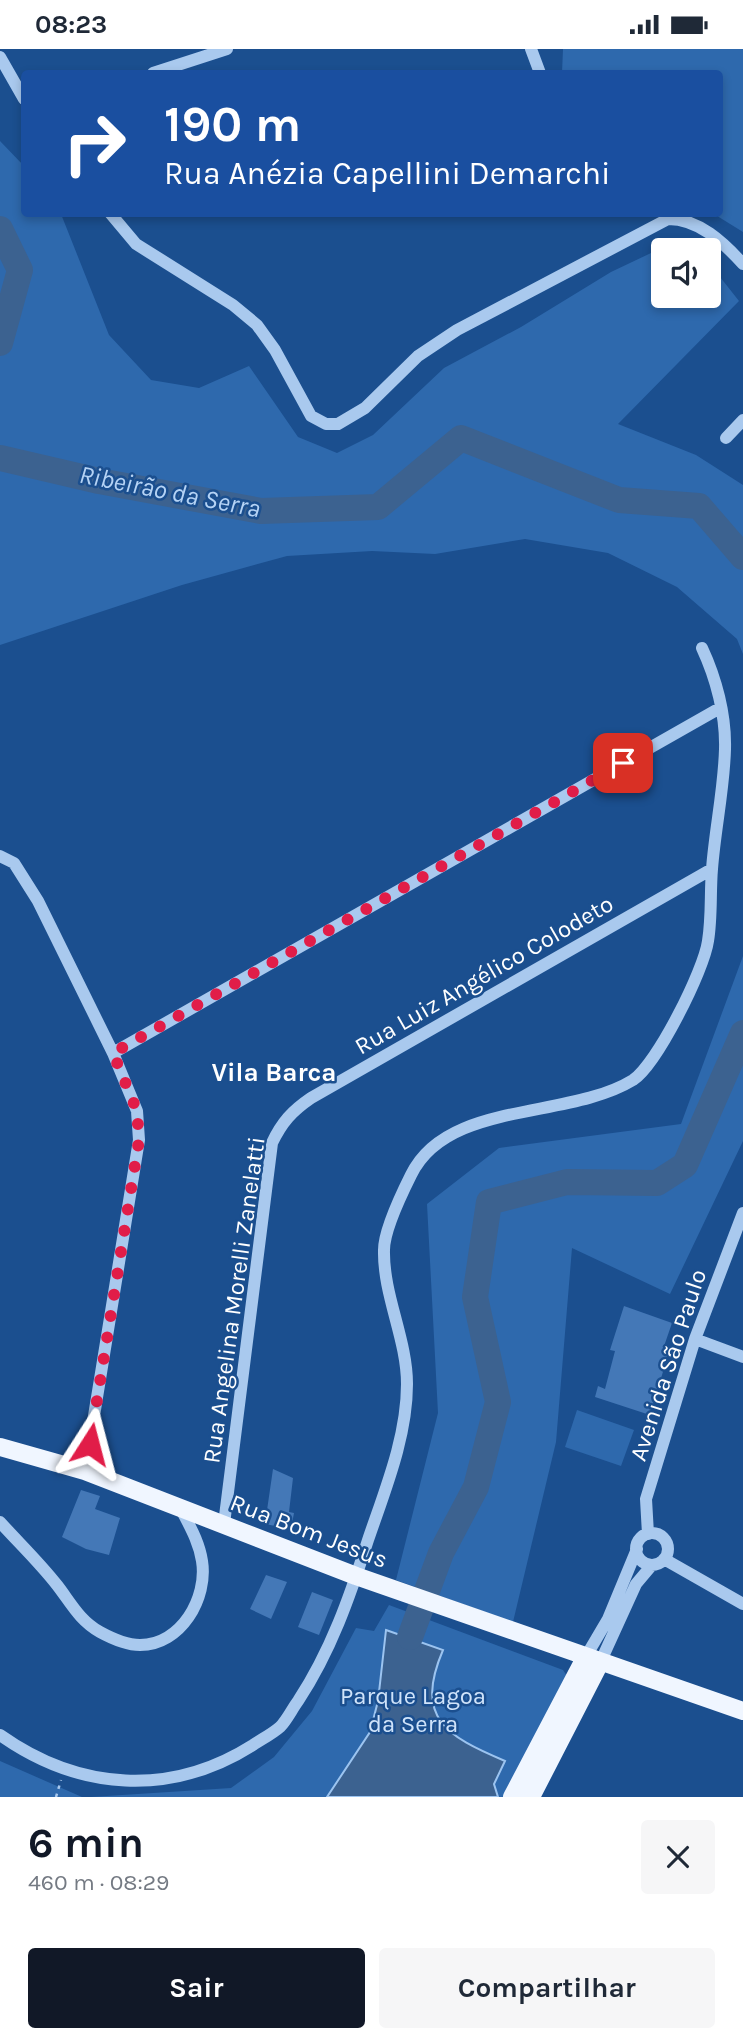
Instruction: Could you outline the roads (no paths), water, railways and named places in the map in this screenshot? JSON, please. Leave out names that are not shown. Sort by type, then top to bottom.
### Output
[{"type":"main road","name":"Rua Bom Jesus","points":[[0,1447],[85,1471],[365,1579],[743,1711]]},
{"type":"main road","points":[[512,1797],[593,1660]]},
{"type":"main road","points":[[531,1797],[593,1660]]},
{"type":"street","points":[[162,70],[227,49]]},
{"type":"street","points":[[531,49],[539,70]]},
{"type":"street","points":[[0,57],[21,94]]},
{"type":"street","points":[[113,217],[136,244],[233,305],[257,325],[275,350],[311,416],[327,424],[338,424],[358,414],[418,356],[457,330],[668,219],[679,219],[704,228],[743,264]]},
{"type":"street","points":[[726,438],[743,420]]},
{"type":"street","points":[[0,1735],[28,1755],[64,1772],[111,1782],[176,1781],[229,1762],[281,1726],[326,1656],[365,1579],[391,1473],[402,1425],[407,1384],[402,1340],[383,1248],[413,1170],[443,1139],[482,1121],[603,1095],[637,1078],[661,1045],[691,990],[708,944],[712,869],[725,747],[712,669],[702,648]]},
{"type":"street","points":[[113,1053],[720,708]]},
{"type":"street","points":[[0,856],[14,863],[32,890],[113,1053],[137,1111],[139,1140],[85,1471]]},
{"type":"street","name":"Rua Luiz Angélico Colodeto","points":[[281,1124],[291,1111],[311,1098],[712,869]]},
{"type":"street","name":"Rua Angelina Morelli Zanelatti","points":[[224,1524],[272,1143],[281,1124]]},
{"type":"street","name":"Avenida São Paulo","points":[[648,1534],[646,1499],[695,1339],[743,1213]]},
{"type":"street","points":[[695,1339],[743,1357]]},
{"type":"street","points":[[0,1522],[57,1585],[78,1616],[117,1640],[141,1645],[169,1635],[181,1627],[191,1615],[202,1588],[203,1564],[198,1542],[180,1507]]},
{"type":"street","points":[[648,1534],[658,1534],[666,1542],[668,1552],[636,1584],[593,1660],[640,1539],[648,1534]]},
{"type":"street","points":[[637,1549],[640,1558],[658,1562],[743,1604]]},
{"type":"waterway","name":"Ribeirão da Serra","points":[[0,229],[20,270],[0,343]]},
{"type":"waterway","name":"Ribeirão da Serra","points":[[0,458],[99,481],[261,511],[378,507],[461,438],[619,500],[699,506],[743,557]]},
{"type":"waterway","name":"Ribeirão da Serra","points":[[410,1637],[441,1553],[476,1487],[498,1402],[475,1297],[489,1202],[567,1182],[657,1183],[685,1165],[743,1033]]},
{"type":"district","name":"Vila Barca","points":[[274,1072]]},
{"type":"park label","name":"Parque Lagoa da Serra","points":[[413,1710]]}]
